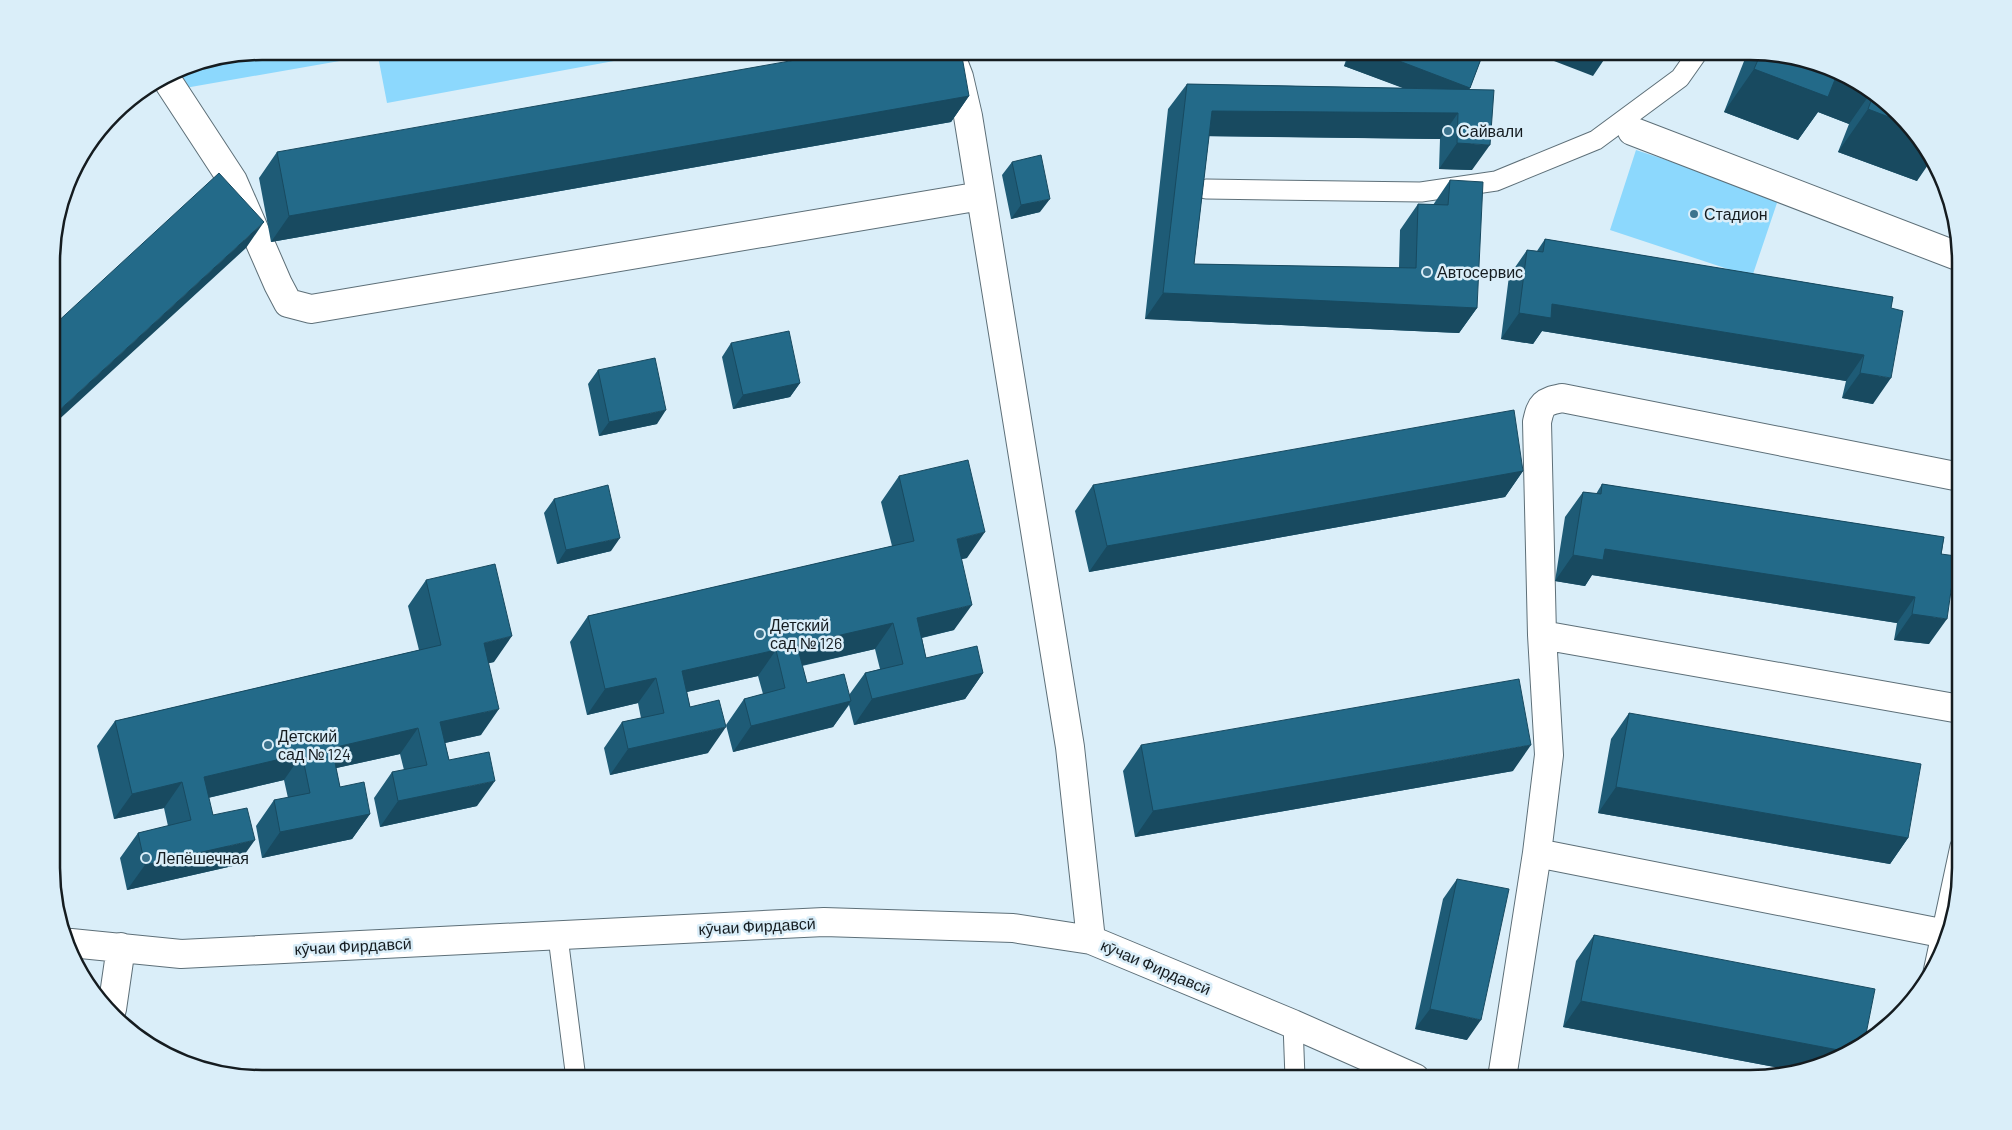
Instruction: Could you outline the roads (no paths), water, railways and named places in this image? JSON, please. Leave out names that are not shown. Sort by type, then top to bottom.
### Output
[{"type":"street","points":[[952,60],[962,86],[981,196],[1070,747],[1091,940]]},
{"type":"street","points":[[169,83],[233,180],[288,303],[311,309],[981,196]]},
{"type":"street","points":[[1632,131],[1952,254]]},
{"type":"street","points":[[1503,1070],[1537,853],[1549,755],[1542,636],[1536,422],[1540,409],[1546,402],[1562,398],[1952,475]]},
{"type":"street","points":[[1542,636],[1952,708]]},
{"type":"street","points":[[1537,853],[1941,933]]},
{"type":"street","name":"кӯчаи Фирдавсӣ","points":[[74,943],[181,954],[558,937],[824,922],[1013,928],[1091,940],[1293,1024],[1397,1070]]},
{"type":"street","points":[[113,1004],[121,947]]},
{"type":"lane","points":[[1206,190],[1421,192],[1496,181],[1596,140],[1680,78],[1693,60]]},
{"type":"lane","points":[[1944,923],[1950,895]]},
{"type":"lane","points":[[558,937],[575,1070]]},
{"type":"lane","points":[[1293,1024],[1295,1070]]},
{"type":"place","name":"Сайвали","points":[[1448,131]]},
{"type":"place","name":"Стадион","points":[[1694,214]]},
{"type":"place","name":"Автосервис","points":[[1427,272]]},
{"type":"place","name":"Детский сад № 126","points":[[760,634]]},
{"type":"place","name":"Детский сад № 124","points":[[268,745]]},
{"type":"place","name":"Лепёшечная","points":[[146,858]]}]
